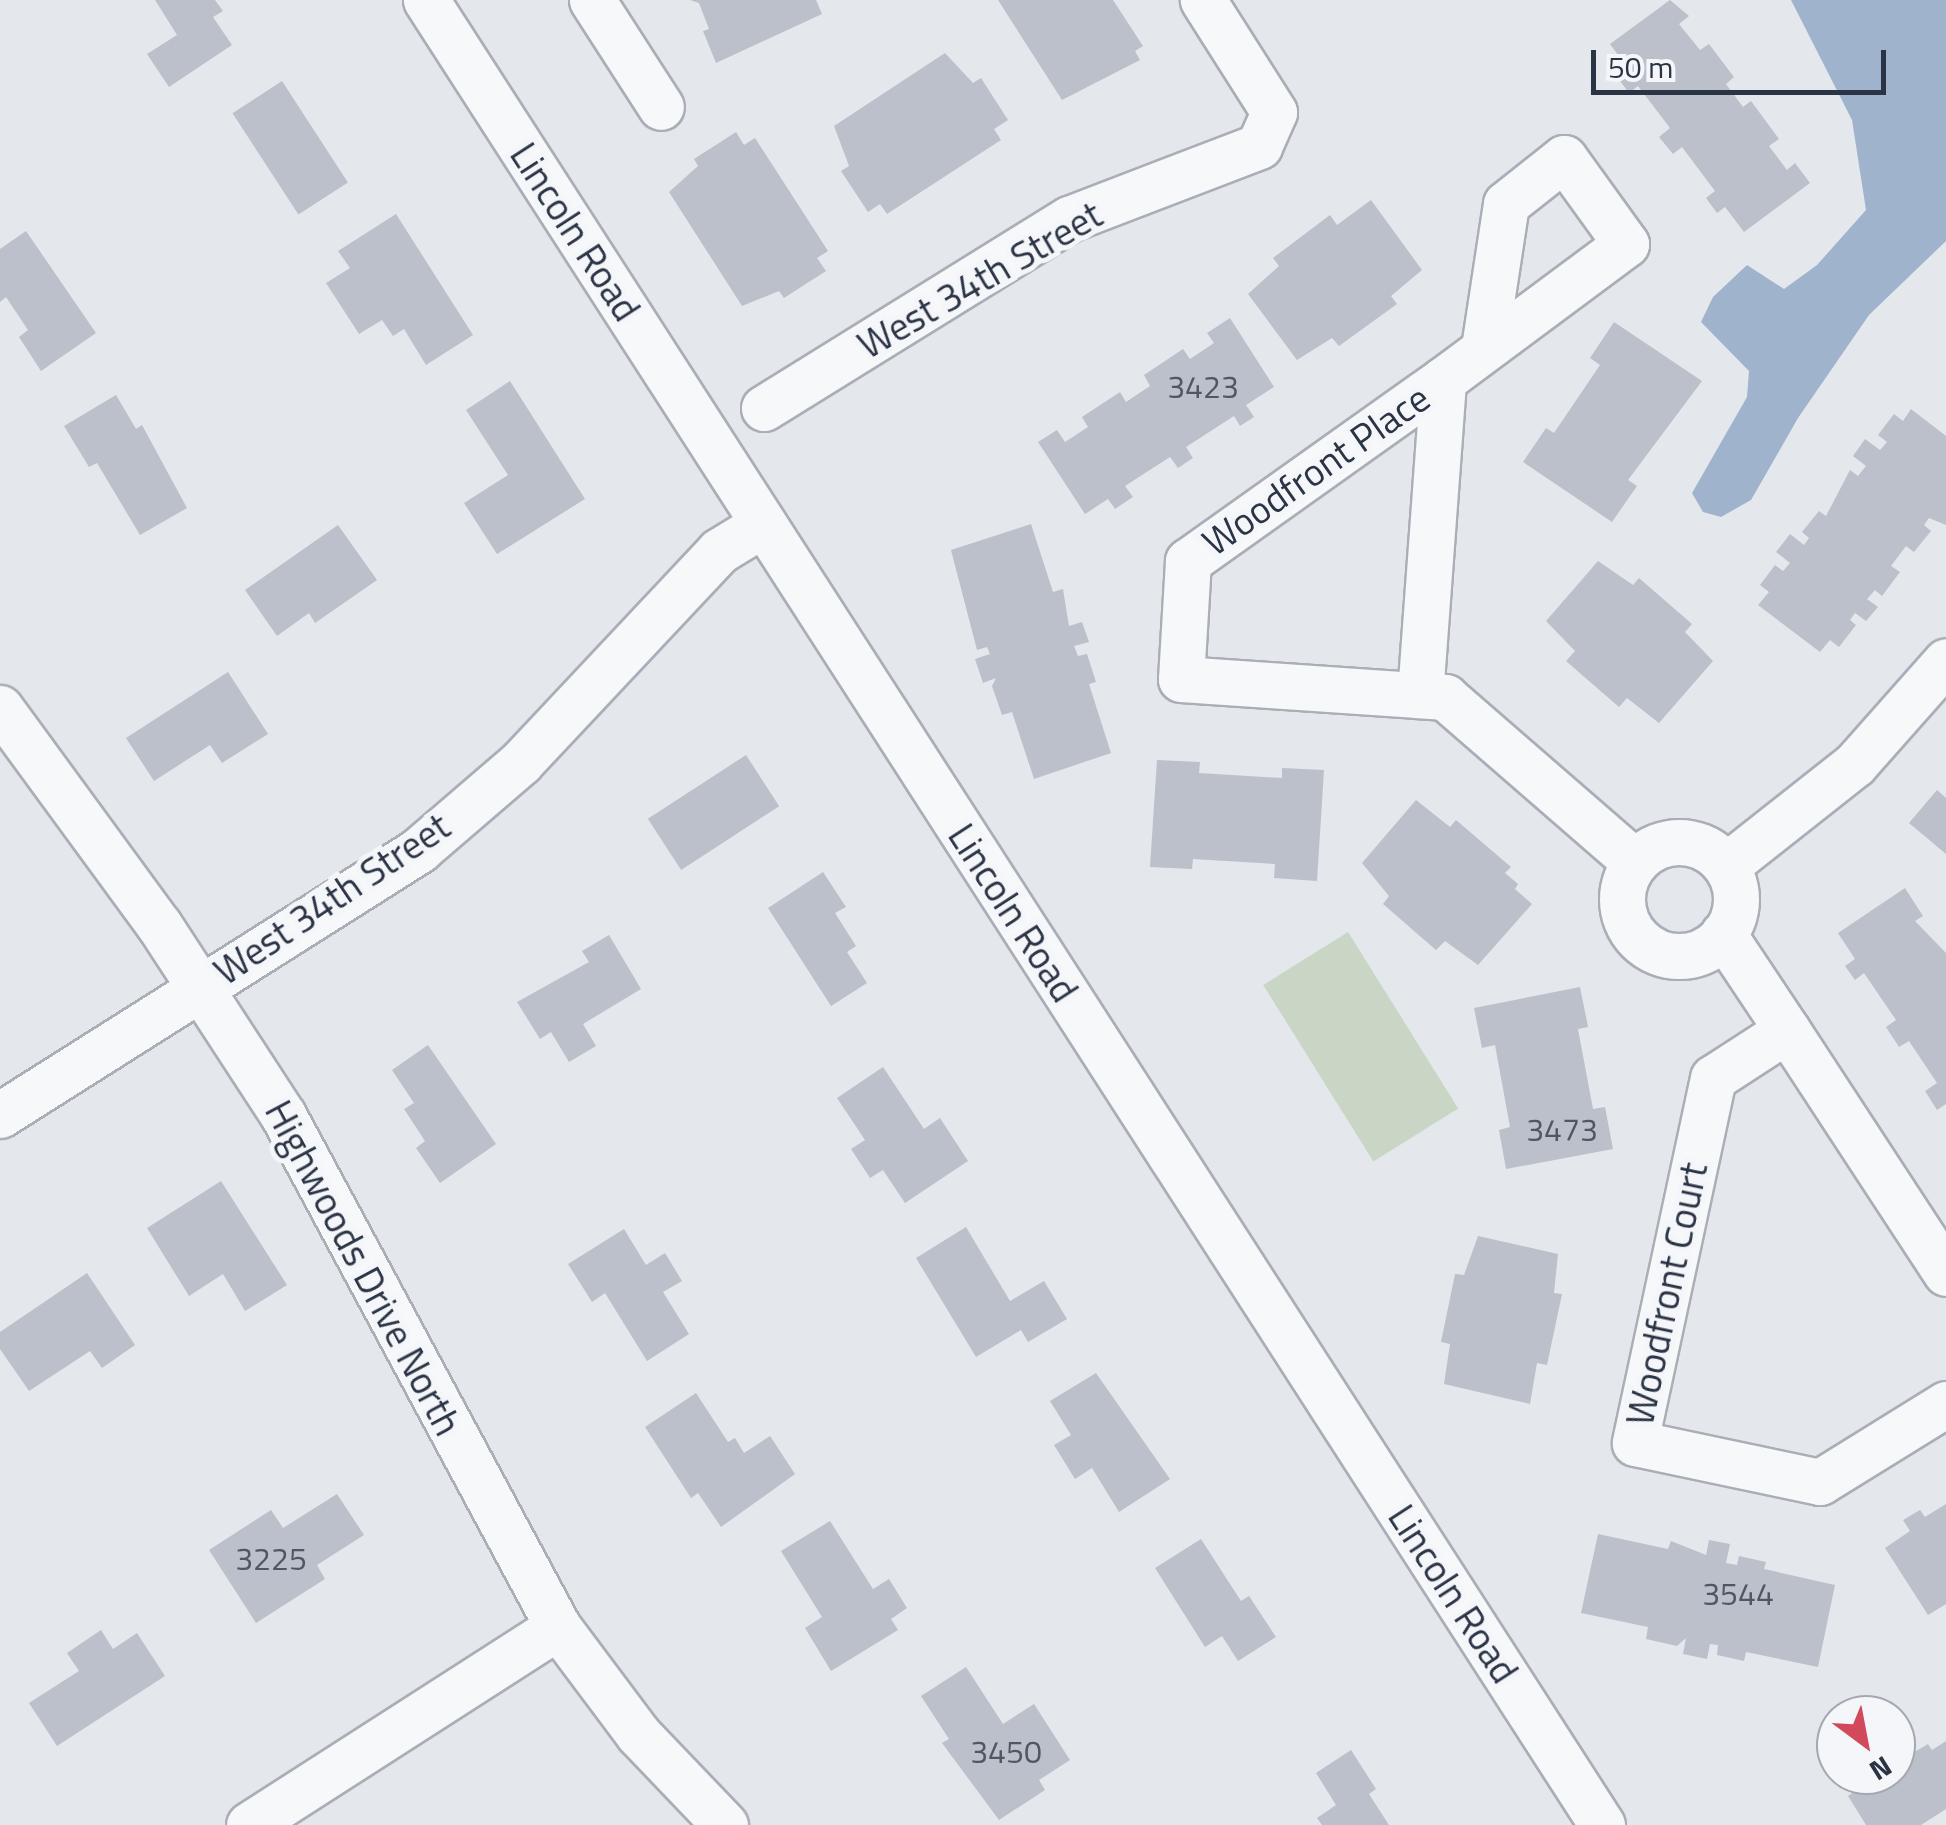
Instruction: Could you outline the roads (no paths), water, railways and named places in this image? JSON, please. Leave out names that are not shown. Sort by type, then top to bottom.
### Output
[{"type":"street","name":"Lincoln Road","points":[[426,0],[1602,1825]]},
{"type":"street","points":[[592,0],[661,107]]},
{"type":"street","name":"West 34th Street","points":[[764,408],[1070,219],[1259,146],[1274,112],[1203,0]]},
{"type":"street","name":"Woodfront Place","points":[[1484,348],[1506,204],[1564,158],[1626,244],[1443,380],[1188,561],[1181,679],[1420,694],[1460,705],[1635,862]]},
{"type":"street","name":"Woodfront Place","points":[[1420,694],[1443,380]]},
{"type":"street","name":"West 34th Street","points":[[0,1115],[420,849],[522,762],[719,552],[763,524]]},
{"type":"street","points":[[1726,866],[1855,764],[1946,661]]},
{"type":"street","name":"Highwoods Drive North","points":[[0,708],[200,987],[331,1196],[558,1627],[638,1734],[725,1825]]},
{"type":"street","points":[[1689,842],[1726,866],[1736,901],[1723,934],[1705,950],[1682,956],[1647,946],[1622,907],[1624,883],[1635,862],[1660,845],[1689,842]]},
{"type":"street","points":[[1723,934],[1946,1273]]},
{"type":"street","name":"Woodfront Court","points":[[1787,1030],[1713,1078],[1635,1443],[1820,1482],[1946,1404]]},
{"type":"street","points":[[249,1825],[558,1627]]},
{"type":"water","points":[[1791,0],[1946,0],[1946,241],[1869,315],[1798,418],[1751,500],[1721,517],[1703,512],[1692,493],[1747,397],[1749,371],[1701,322],[1713,297],[1747,265],[1784,289],[1817,265],[1866,210],[1852,120]]}]
